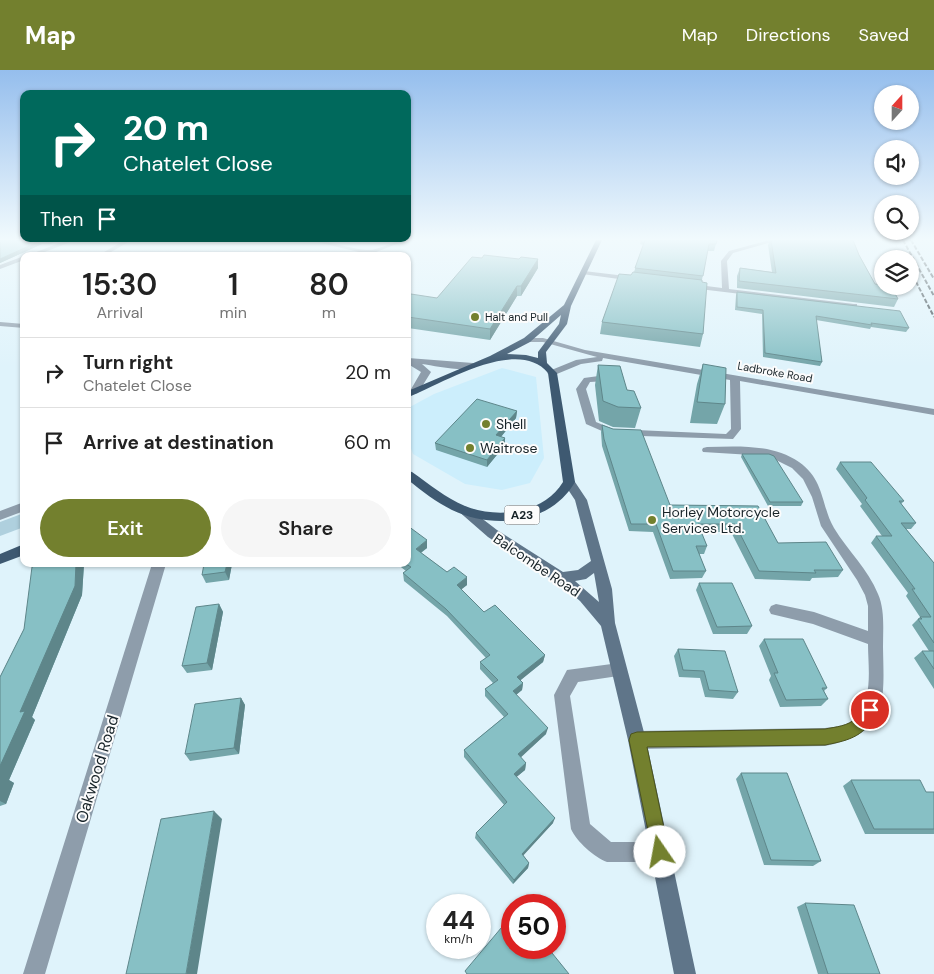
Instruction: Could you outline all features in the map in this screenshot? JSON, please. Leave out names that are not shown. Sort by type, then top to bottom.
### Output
[{"type":"main road","points":[[493,358],[522,357],[543,363],[542,352],[563,324],[567,306],[579,282]]},
{"type":"main road","points":[[411,392],[493,358],[528,340],[567,306]]},
{"type":"main road","name":"Balcombe Road","points":[[543,363],[552,374],[570,482],[581,500],[605,589],[608,623],[637,740],[685,974]]},
{"type":"main road","name":"Balcombe Road","points":[[411,477],[463,510],[479,525],[561,578],[586,598],[608,623]]},
{"type":"main road","name":"Balcombe Road","points":[[463,510],[486,516],[512,517],[529,513],[545,507],[559,497],[570,482]]},
{"type":"main road","points":[[0,559],[20,551]]},
{"type":"main road","points":[[561,578],[581,575],[598,562]]},
{"type":"street","points":[[725,282],[726,290]]},
{"type":"street","points":[[686,285],[864,307]]},
{"type":"street","points":[[0,324],[20,326]]},
{"type":"street","name":"Ladbroke Road","points":[[528,340],[550,342],[584,352],[612,357],[934,412]]},
{"type":"street","name":"Ladbroke Road","points":[[552,374],[579,362],[612,357]]},
{"type":"street","points":[[411,361],[421,360],[457,367],[473,366]]},
{"type":"street","points":[[411,362],[426,372],[411,392]]},
{"type":"street","points":[[606,378],[587,380],[581,389],[591,424],[610,432],[729,437],[736,429],[736,377]]},
{"type":"street","points":[[637,740],[825,737],[845,733],[860,725],[870,710],[876,695],[872,593],[827,526],[817,492],[800,468],[782,456],[765,452],[707,450]]},
{"type":"street","points":[[0,516],[20,508]]},
{"type":"street","name":"Oakwood Road","points":[[34,974],[158,567]]},
{"type":"street","points":[[776,610],[814,618],[875,640]]},
{"type":"street","points":[[619,670],[573,675],[562,696],[581,829],[608,852],[660,852]]},
{"type":"shaded area","points":[[502,368],[536,377],[544,458],[530,483],[502,490],[465,484],[413,454],[411,448],[411,406],[434,394]]},
{"type":"shaded area","points":[[20,514],[20,528],[0,536],[0,522]]},
{"type":"building","points":[[450,282],[523,282],[521,286],[517,286],[490,329],[411,317],[411,294],[437,298]]},
{"type":"building","points":[[616,282],[707,283],[703,334],[602,322]]},
{"type":"building","points":[[749,282],[874,282],[874,295],[896,295],[898,299]]},
{"type":"building","points":[[737,292],[900,311],[909,328],[871,323],[872,325],[816,316],[822,362],[765,353],[763,310],[737,307]]},
{"type":"building","points":[[703,364],[726,368],[725,404],[697,402]]},
{"type":"building","points":[[598,365],[620,366],[627,390],[634,391],[641,408],[618,407],[603,401]]},
{"type":"building","points":[[477,399],[517,411],[496,435],[505,438],[487,460],[435,443]]},
{"type":"building","points":[[602,425],[613,429],[641,430],[670,505],[758,506],[778,543],[826,542],[843,570],[814,570],[816,573],[759,571],[735,524],[698,524],[707,546],[696,546],[706,571],[673,571],[656,524],[631,524],[604,439]]},
{"type":"building","points":[[742,454],[769,454],[774,456],[803,502],[770,502]]},
{"type":"building","points":[[840,462],[871,462],[904,501],[899,501],[916,523],[901,523],[934,563],[934,643],[918,619],[922,619],[920,617],[931,617],[912,589],[915,589],[876,536],[892,536]]},
{"type":"building","points":[[411,528],[427,540],[416,549],[447,572],[454,567],[467,577],[457,585],[484,612],[495,605],[545,655],[517,677],[523,683],[513,691],[548,728],[518,754],[526,763],[514,774],[555,818],[522,854],[529,863],[514,880],[476,833],[507,802],[464,750],[508,714],[485,689],[498,680],[480,662],[490,655],[446,609],[403,573],[411,567]]},
{"type":"building","points":[[32,567],[76,567],[75,586],[20,712],[25,711],[0,766],[0,677],[24,629]]},
{"type":"building","points":[[203,567],[226,567],[225,572],[202,575]]},
{"type":"building","points":[[699,583],[732,583],[752,626],[717,627]]},
{"type":"building","points":[[219,604],[207,663],[182,666],[196,607]]},
{"type":"building","points":[[764,639],[803,639],[827,688],[822,688],[828,699],[786,700],[774,673],[778,673]]},
{"type":"building","points":[[678,649],[725,651],[738,692],[709,690],[704,671],[683,670]]},
{"type":"building","points":[[922,651],[934,651],[934,669]]},
{"type":"building","points":[[241,698],[234,748],[185,754],[195,704]]},
{"type":"building","points":[[741,773],[787,773],[821,861],[771,860]]},
{"type":"building","points":[[851,780],[920,780],[926,792],[934,792],[934,829],[874,829]]},
{"type":"building","points":[[214,811],[186,974],[126,974],[161,819]]},
{"type":"building","points":[[805,903],[854,905],[880,974],[828,974]]},
{"type":"building","points":[[501,928],[501,959],[557,959],[569,974],[467,974],[465,971],[475,959],[491,959],[491,940]]},
{"type":"railway","points":[[926,282],[934,296]]},
{"type":"railway","points":[[919,288],[934,317]]},
{"type":"place","name":"Halt and Pull","points":[[475,317]]},
{"type":"place","name":"Shell","points":[[486,424]]},
{"type":"place","name":"Waitrose","points":[[470,448]]},
{"type":"place","name":"Horley Motorcycle Services Ltd.","points":[[652,520]]},
{"type":"route","points":[[660,852],[637,740],[825,737],[845,733],[860,725],[870,710]]}]
